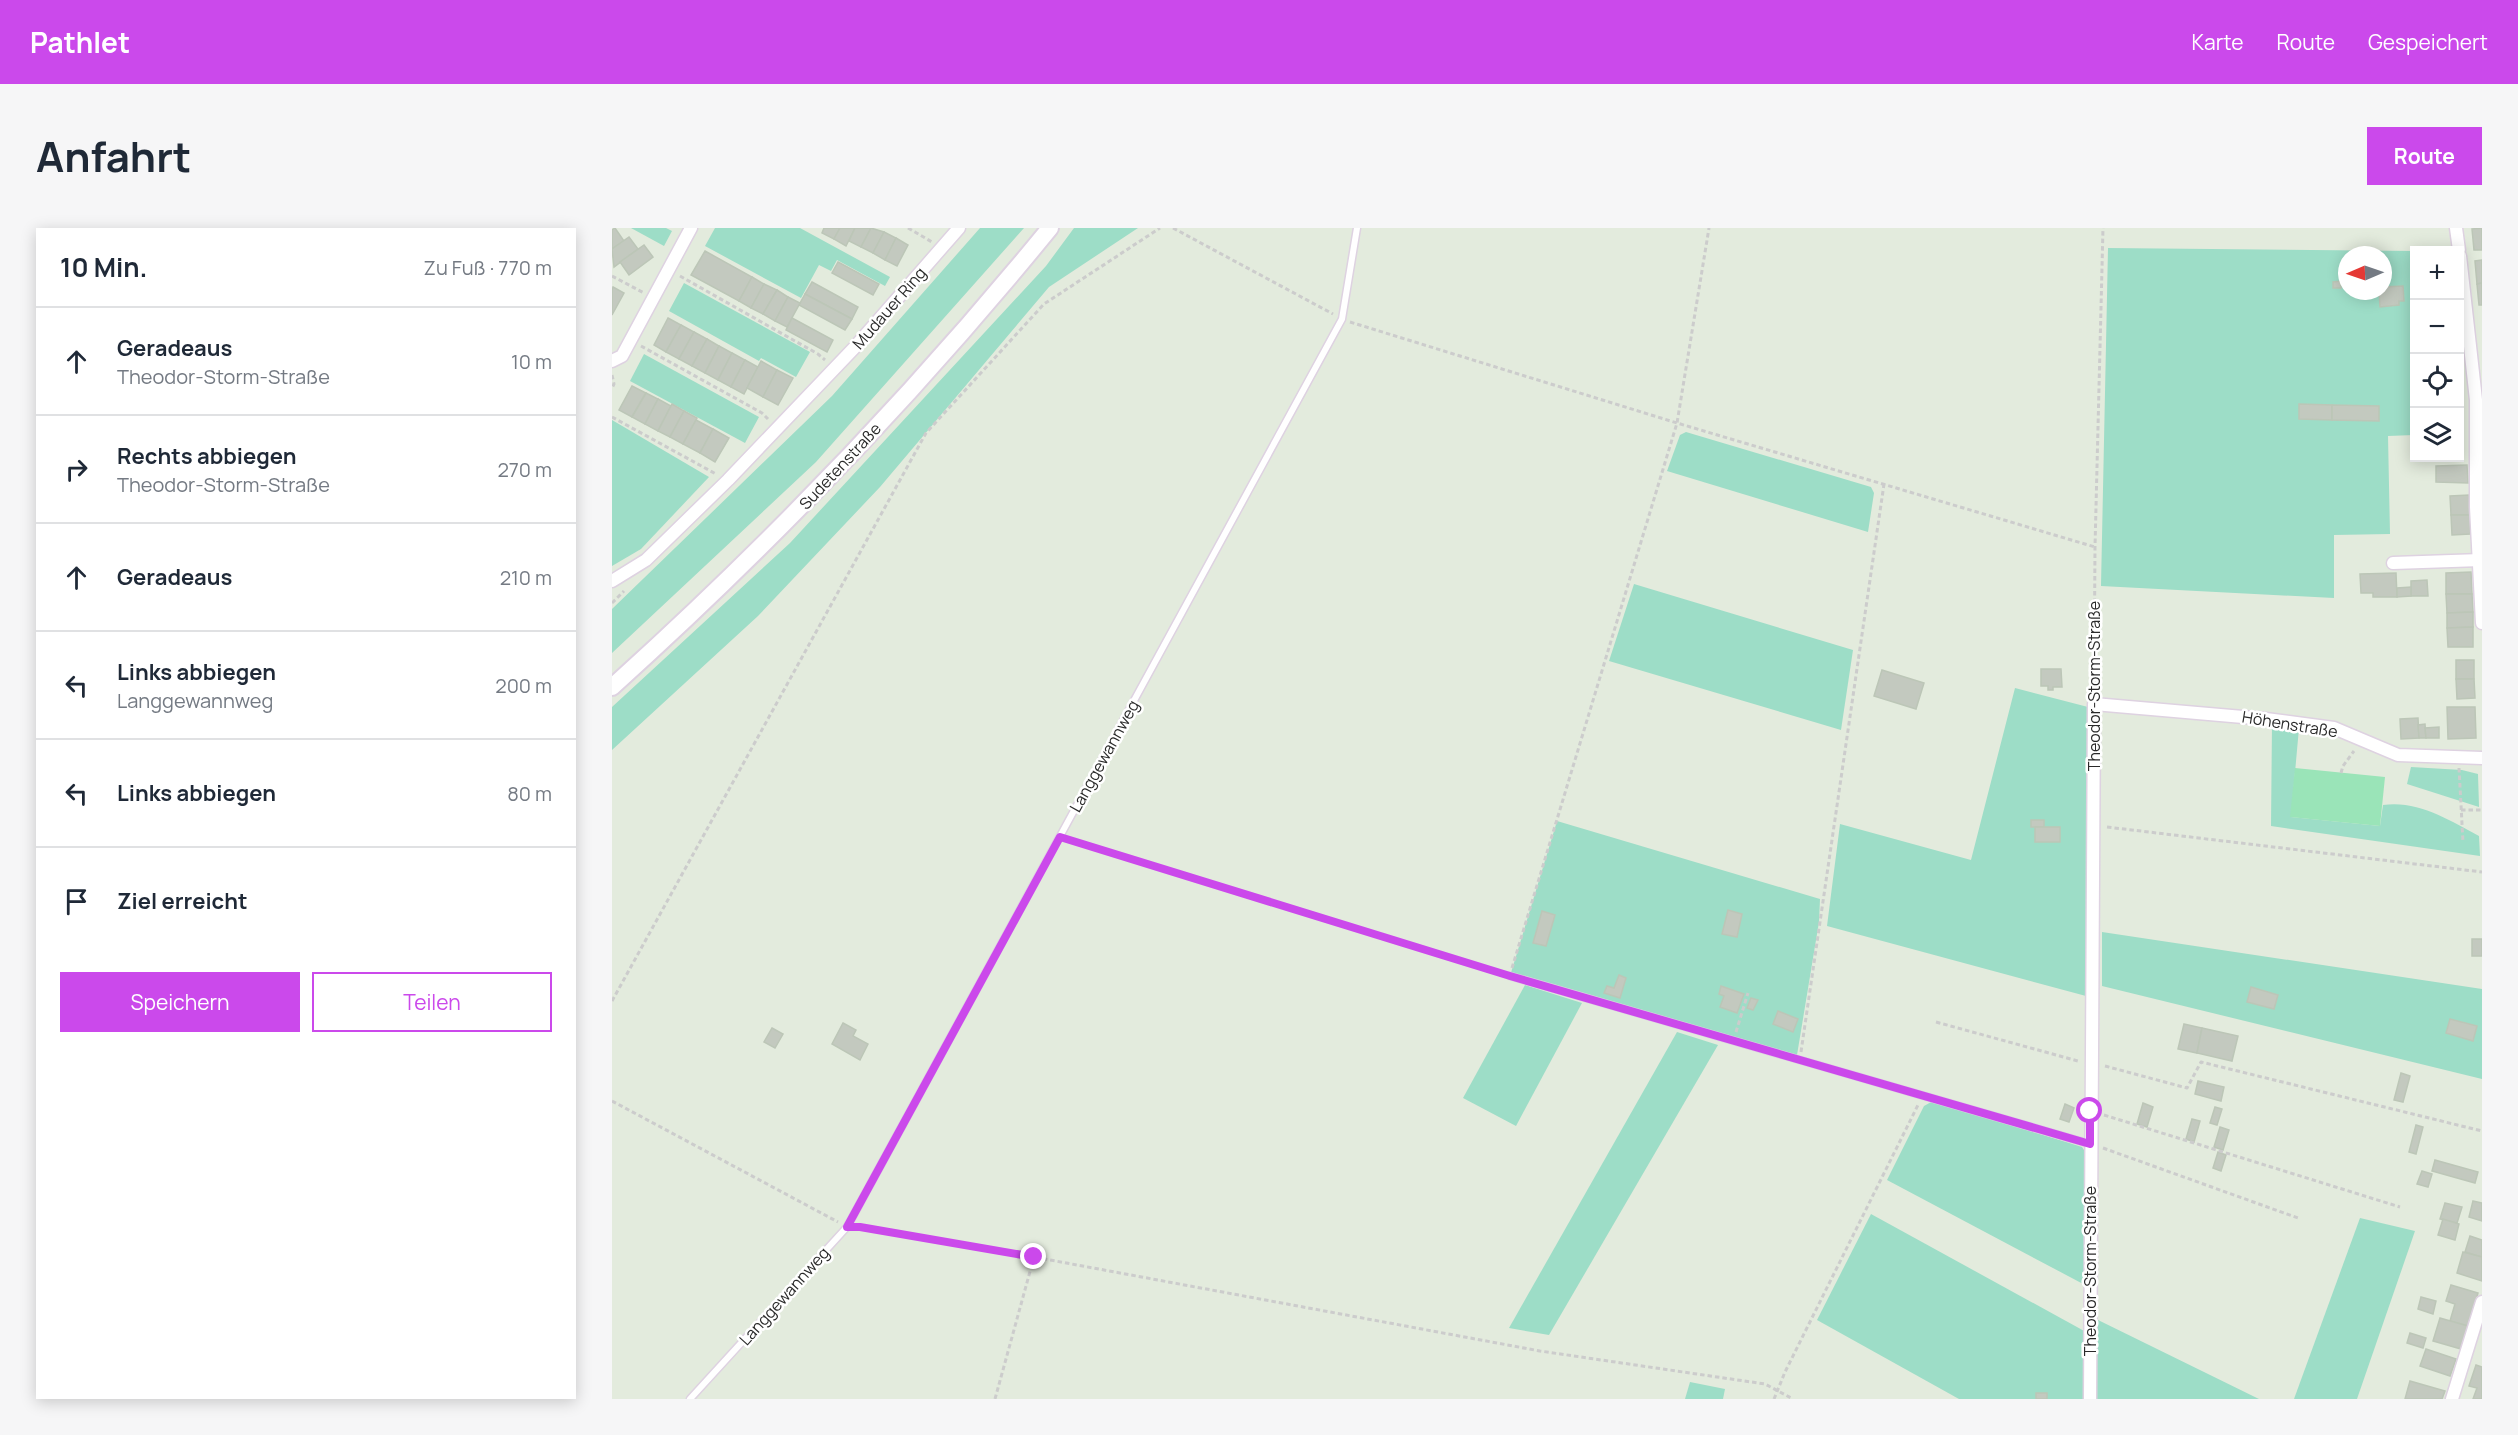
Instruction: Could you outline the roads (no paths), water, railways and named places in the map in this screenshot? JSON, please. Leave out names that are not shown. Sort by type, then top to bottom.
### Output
[{"type":"main road","name":"Sudetenstraße","points":[[612,687],[678,627],[836,472],[969,327],[1050,228]]},
{"type":"street","points":[[612,361],[622,356],[691,228]]},
{"type":"street","name":"Mudauer Ring","points":[[612,580],[646,560],[728,480],[835,369],[959,228]]},
{"type":"street","points":[[2456,228],[2458,246]]},
{"type":"street","points":[[2464,286],[2479,400],[2482,622]]},
{"type":"street","points":[[2393,563],[2481,560]]},
{"type":"street","name":"Höhenstraße","points":[[2094,704],[2278,720],[2334,728],[2398,755],[2482,758]]},
{"type":"street","name":"Theodor-Storm-Straße","points":[[2090,1399],[2094,704]]},
{"type":"street","points":[[2452,1399],[2482,1302]]},
{"type":"lane","name":"Langgewannweg","points":[[690,1399],[847,1227],[1342,319],[1358,228]]},
{"type":"lane","points":[[1510,976],[1734,1039],[2090,1144]]}]
